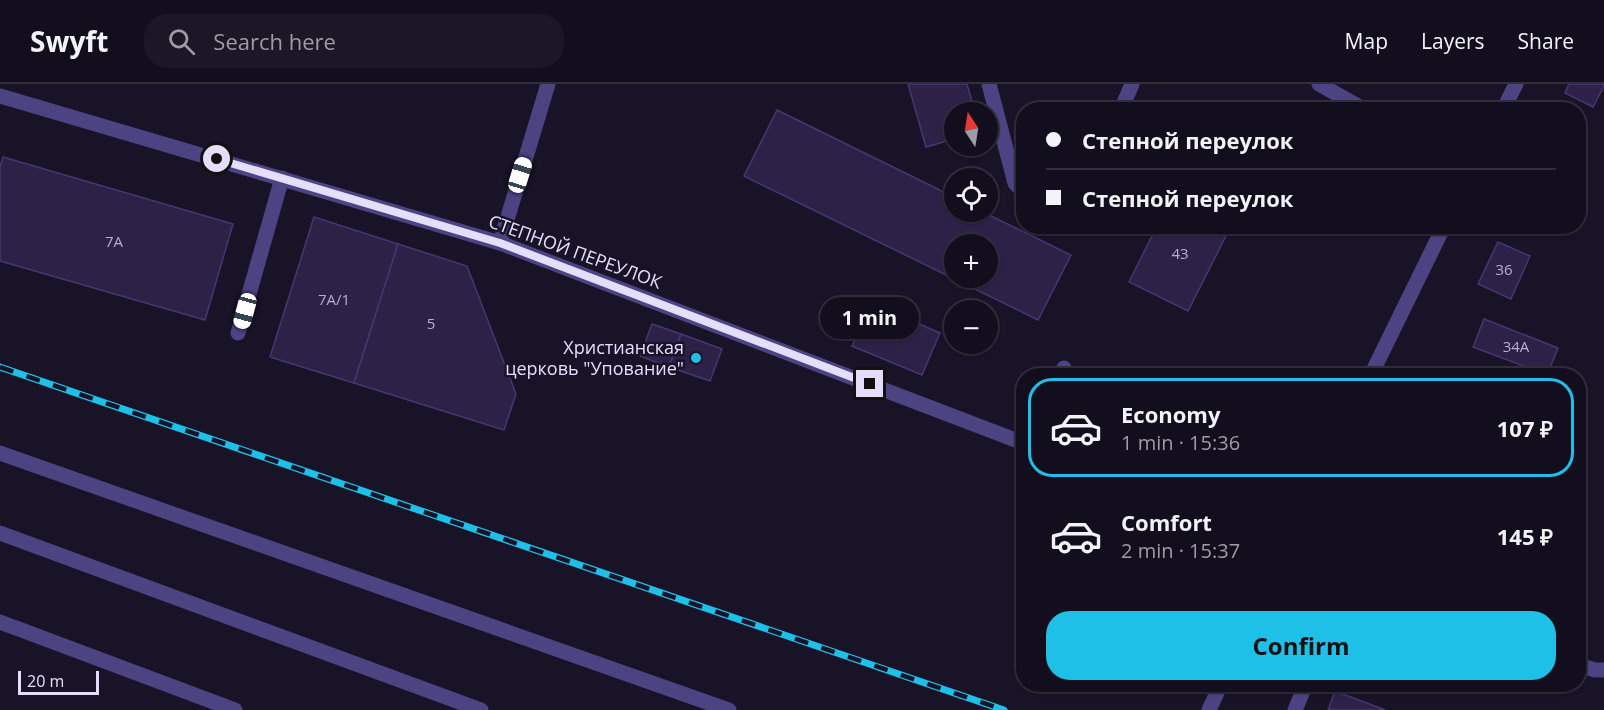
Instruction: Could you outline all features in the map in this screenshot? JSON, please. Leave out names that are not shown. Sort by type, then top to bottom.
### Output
[{"type":"street","points":[[500,243],[548,84]]},
{"type":"street","points":[[989,84],[1016,183]]},
{"type":"street","points":[[1124,102],[1132,84]]},
{"type":"street","points":[[1319,84],[1351,102]]},
{"type":"street","points":[[1507,102],[1516,84]]},
{"type":"street","name":"СТЕПНОЙ ПЕРЕУЛОК","points":[[0,96],[500,243],[1016,440]]},
{"type":"street","points":[[238,333],[282,178]]},
{"type":"street","points":[[1374,368],[1440,234]]},
{"type":"street","points":[[0,453],[709,707],[729,710]]},
{"type":"street","points":[[0,533],[481,710]]},
{"type":"street","points":[[0,622],[235,710]]},
{"type":"street","points":[[1586,667],[1595,670],[1604,669]]},
{"type":"street","points":[[1209,710],[1217,692]]},
{"type":"street","points":[[1295,710],[1303,692]]},
{"type":"building","points":[[908,84],[967,84],[972,102],[944,102],[944,142],[926,147]]},
{"type":"building","points":[[1569,84],[1604,84],[1593,107],[1565,93]]},
{"type":"building","points":[[777,110],[944,192],[944,222],[998,222],[998,219],[1016,228],[1016,234],[1028,234],[1071,255],[1038,320],[973,288],[998,288],[998,234],[944,234],[944,274],[744,176]]},
{"type":"building","points":[[3,157],[233,224],[205,320],[0,261],[0,167]]},
{"type":"building","points":[[314,217],[398,244],[354,383],[270,357]]},
{"type":"building","points":[[1153,234],[1227,234],[1188,311],[1129,282]]},
{"type":"building","points":[[1498,242],[1530,256],[1511,299],[1478,284]]},
{"type":"building","points":[[398,244],[467,266],[516,394],[504,430],[354,383]]},
{"type":"building","points":[[870,303],[940,333],[922,375],[852,346]]},
{"type":"building","points":[[1484,319],[1558,348],[1550,368],[1528,368],[1473,347]]},
{"type":"building","points":[[652,324],[681,334],[669,367],[640,356]]},
{"type":"building","name":"Христианская церковь \"Упование\"","points":[[681,334],[722,349],[710,381],[669,367]]},
{"type":"building","points":[[1335,692],[1338,692],[1385,710],[1328,710]]},
{"type":"railway","points":[[0,367],[1004,710]]},
{"type":"place","name":"Христианская церковь \"Упование\"","points":[[696,358]]},
{"type":"route","points":[[217,159],[500,243],[870,384]]}]
